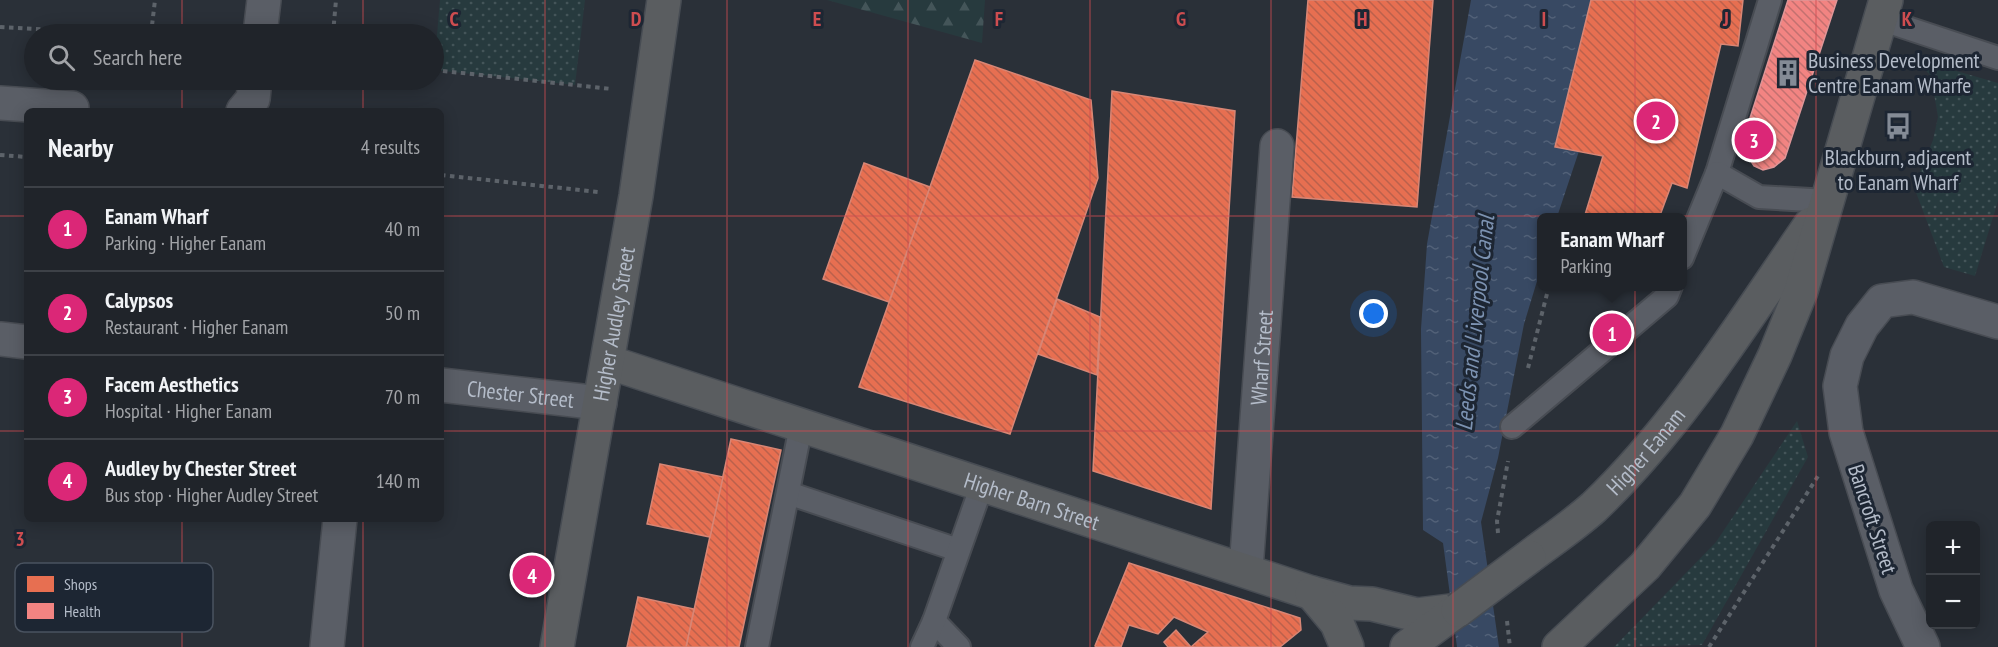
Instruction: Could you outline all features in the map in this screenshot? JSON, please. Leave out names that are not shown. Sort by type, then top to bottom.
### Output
[{"type":"highway","name":"Higher Audley Street","points":[[556,647],[636,196],[664,0]]},
{"type":"highway","name":"Higher Eanam","points":[[1559,647],[1645,566],[1695,504],[1737,435],[1775,355],[1801,291],[1849,120],[1883,10]]},
{"type":"highway","name":"Higher Eanam","points":[[1416,641],[1529,558],[1593,507],[1640,458],[1731,339],[1827,201]]},
{"type":"highway","name":"Higher Barn Street","points":[[608,362],[1246,569],[1312,593],[1349,603],[1372,604],[1417,615],[1458,610]]},
{"type":"highway","points":[[1312,593],[1337,623],[1347,647]]},
{"type":"street","points":[[261,24],[264,0]]},
{"type":"street","points":[[246,108],[253,99],[254,90]]},
{"type":"street","points":[[0,103],[72,108]]},
{"type":"street","name":"Wharf Street","points":[[1246,569],[1277,146]]},
{"type":"street","name":"Bancroft Street","points":[[1923,647],[1896,590],[1846,432],[1840,386],[1846,356],[1862,326],[1882,301],[1914,297],[1998,322]]},
{"type":"street","points":[[0,339],[24,342]]},
{"type":"street","name":"Chester Street","points":[[444,385],[600,404]]},
{"type":"street","points":[[327,647],[340,522]]},
{"type":"lane","points":[[1687,248],[1717,173],[1770,0]]},
{"type":"lane","points":[[1883,10],[1998,58]]},
{"type":"lane","points":[[1717,173],[1760,198],[1827,201]]},
{"type":"lane","points":[[1512,427],[1667,296],[1669,291]]},
{"type":"lane","points":[[757,647],[801,426]]},
{"type":"lane","points":[[922,647],[934,621],[982,485]]},
{"type":"lane","points":[[788,493],[958,550]]},
{"type":"lane","points":[[934,621],[959,647]]},
{"type":"path","points":[[152,24],[155,0]]},
{"type":"path","points":[[334,24],[336,0]]},
{"type":"path","points":[[0,27],[24,29]]},
{"type":"path","points":[[444,71],[652,93]]},
{"type":"path","points":[[0,155],[24,157]]},
{"type":"path","points":[[444,175],[636,196]]},
{"type":"path","points":[[1497,521],[1512,427],[1548,291]]},
{"type":"path","points":[[1709,647],[1846,432]]},
{"type":"green space","points":[[440,0],[585,0],[575,85],[444,71],[444,24],[438,24]]},
{"type":"green space","points":[[827,0],[985,0],[982,43]]},
{"type":"green space","points":[[1915,59],[1998,83],[1998,201],[1975,276],[1944,267],[1914,187],[1933,140],[1938,117],[1931,76]]},
{"type":"green space","points":[[1797,421],[1808,457],[1702,645],[1614,647],[1716,542]]},
{"type":"water","name":"Leeds and Liverpool Canal","points":[[1471,0],[1621,0],[1581,145],[1558,213],[1537,213],[1537,281],[1524,324],[1498,458],[1481,522],[1499,647],[1457,647],[1443,543],[1423,530],[1421,329],[1427,244]]},
{"type":"building: Shops","points":[[1308,0],[1433,0],[1417,207],[1292,197]]},
{"type":"building: Shops","points":[[1591,0],[1743,0],[1738,46],[1721,44],[1687,188],[1672,183],[1661,213],[1586,213],[1603,156],[1555,147]]},
{"type":"building: Shops","points":[[975,60],[1091,100],[1098,178],[1010,434],[859,387]]},
{"type":"building: Shops","points":[[1112,91],[1235,111],[1211,509],[1093,471]]},
{"type":"building: Shops","points":[[864,163],[930,187],[889,302],[823,279]]},
{"type":"building: Shops","points":[[1057,299],[1100,317],[1097,375],[1038,354]]},
{"type":"building: Shops","points":[[731,439],[781,450],[739,647],[686,647]]},
{"type":"building: Shops","points":[[660,464],[723,477],[710,537],[647,524]]},
{"type":"building: Shops","points":[[1129,563],[1300,618],[1301,630],[1280,647],[1191,647],[1208,632],[1174,617],[1158,634],[1129,625],[1121,647],[1097,647],[1095,646]]},
{"type":"building: Shops","points":[[638,597],[694,609],[686,647],[627,647]]},
{"type":"building: Shops","points":[[1176,630],[1191,647],[1168,647],[1164,642]]},
{"type":"building: Health","name":"Business Development Centre Eanam Wharfe","points":[[1788,0],[1837,0],[1785,158],[1774,167],[1763,170],[1754,166],[1741,146]]},
{"type":"place","name":"Business Development Centre Eanam Wharfe","points":[[1788,73]]},
{"type":"place","name":"Calypsos","points":[[1656,121]]},
{"type":"place","name":"Blackburn, adjacent to Eanam Wharf","points":[[1898,126]]},
{"type":"place","name":"Facem Aesthetics","points":[[1754,140]]},
{"type":"place","name":"Eanam Wharf","points":[[1612,333]]},
{"type":"place","name":"Audley by Chester Street","points":[[532,575]]}]
